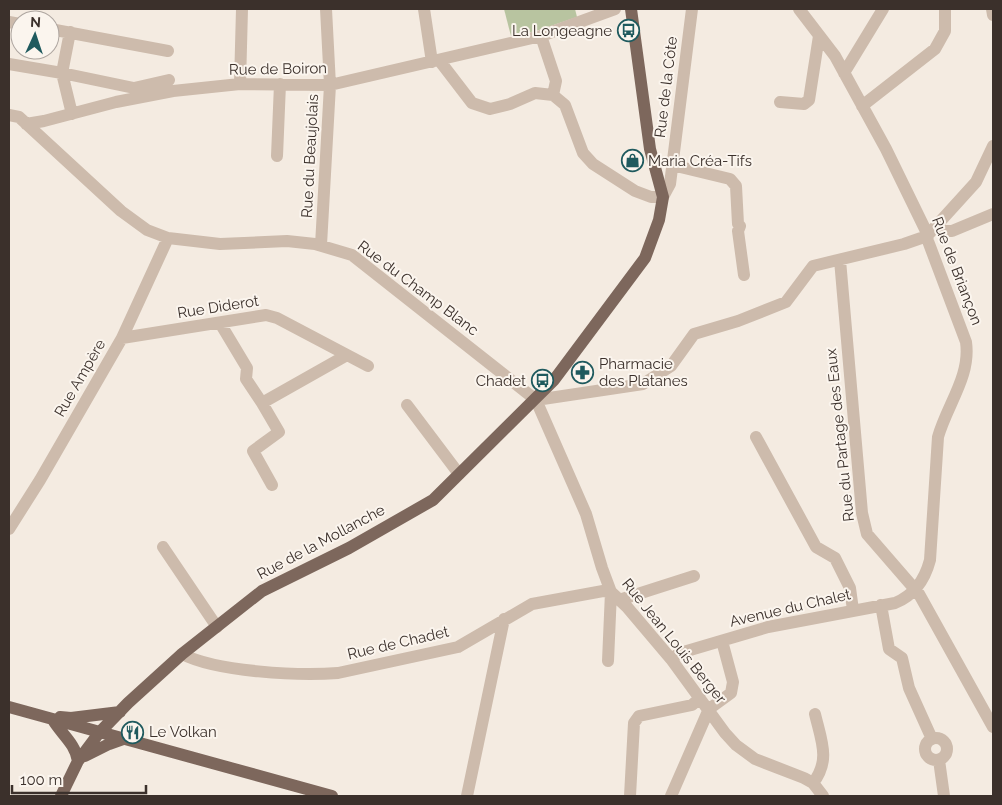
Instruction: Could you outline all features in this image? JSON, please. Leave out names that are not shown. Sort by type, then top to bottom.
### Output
[{"type":"main road","points":[[631,9],[647,133],[663,198]]},
{"type":"main road","name":"Rue de la Mollanche","points":[[61,796],[80,759],[99,733],[182,654],[262,591],[349,548],[434,500],[501,431],[536,400],[554,380],[645,258],[660,220],[663,198]]},
{"type":"main road","points":[[9,707],[332,796]]},
{"type":"main road","points":[[49,718],[71,718],[120,712]]},
{"type":"main road","points":[[49,718],[73,745],[80,759],[122,739]]},
{"type":"street","points":[[240,84],[242,9]]},
{"type":"street","name":"Rue du Beaujolais","points":[[320,245],[330,85],[326,9]]},
{"type":"street","points":[[424,9],[436,61],[472,103],[490,109],[510,104],[535,93],[553,95],[565,105],[584,153],[593,164],[635,191],[663,198]]},
{"type":"street","name":"Rue de Boiron","points":[[26,124],[116,102],[173,91],[240,84],[330,85],[541,36],[588,13],[615,9]]},
{"type":"street","name":"Rue de la Côte","points":[[663,198],[670,184],[692,9]]},
{"type":"street","name":"Rue de Briançon","points":[[799,9],[835,56],[886,149],[925,229],[931,232],[966,342],[967,357],[964,373],[944,418],[938,437],[930,560],[925,576],[915,590]]},
{"type":"street","points":[[844,73],[883,9]]},
{"type":"street","points":[[862,106],[935,49],[945,31],[945,9]]},
{"type":"street","points":[[992,9],[993,15]]},
{"type":"street","points":[[60,30],[168,51]]},
{"type":"street","points":[[70,32],[62,73],[72,114]]},
{"type":"street","points":[[541,36],[556,81],[553,95]]},
{"type":"street","points":[[780,102],[804,104],[809,100],[819,36]]},
{"type":"street","points":[[9,64],[134,88],[169,80]]},
{"type":"street","points":[[277,156],[280,84]]},
{"type":"street","name":"Rue du Champ Blanc","points":[[9,115],[19,117],[121,210],[147,230],[168,238],[220,244],[287,241],[320,245],[352,255],[536,400]]},
{"type":"street","points":[[931,232],[976,182],[993,146]]},
{"type":"street","points":[[672,166],[730,180],[736,186],[738,224],[740,226],[738,231],[744,275]]},
{"type":"street","points":[[536,400],[643,384],[671,366],[694,334],[738,321],[786,302],[813,266],[840,260],[931,232],[952,231],[993,214]]},
{"type":"street","name":"Rue Ampère","points":[[9,528],[40,480],[122,338],[168,238]]},
{"type":"street","name":"Rue du Partage des Eaux","points":[[840,260],[862,513],[868,534],[915,590]]},
{"type":"street","name":"Rue Diderot","points":[[122,338],[266,315],[277,318],[368,366]]},
{"type":"street","points":[[220,323],[247,368],[246,379],[279,432],[253,451],[272,485]]},
{"type":"street","points":[[262,403],[347,355]]},
{"type":"street","name":"Rue Jean Louis Berger","points":[[536,400],[586,514],[602,568],[615,596],[672,659],[725,733],[755,759],[791,771],[813,783],[823,796]]},
{"type":"street","points":[[406,405],[459,474]]},
{"type":"street","points":[[756,437],[816,547],[835,558],[850,588],[853,610]]},
{"type":"street","points":[[163,547],[216,627]]},
{"type":"street","name":"Rue de Chadet","points":[[182,654],[204,664],[320,675],[338,673],[458,647],[532,604],[603,591],[615,596],[694,576]]},
{"type":"street","points":[[915,590],[993,728]]},
{"type":"street","name":"Avenue du Chalet","points":[[672,659],[680,653],[768,627],[903,600],[915,590]]},
{"type":"street","points":[[608,662],[615,596]]},
{"type":"street","points":[[881,605],[889,649],[902,658],[909,688],[932,739],[941,740],[946,746],[945,755],[939,760],[944,796]]},
{"type":"street","points":[[467,796],[504,619]]},
{"type":"street","points":[[672,796],[709,710],[727,697],[733,688],[722,641]]},
{"type":"street","points":[[630,796],[634,723],[639,716],[692,705],[700,698]]},
{"type":"street","points":[[813,783],[822,770],[824,762],[824,752],[816,714]]},
{"type":"green space","points":[[504,9],[575,9],[577,17],[536,31],[511,36]]},
{"type":"place","name":"La Longeagne","points":[[628,31]]},
{"type":"place","name":"Maria Créa-Tifs","points":[[632,161]]},
{"type":"place","name":"Pharmacie des Platanes","points":[[583,373]]},
{"type":"place","name":"Chadet","points":[[542,381]]},
{"type":"place","name":"Le Volkan","points":[[133,732]]}]
